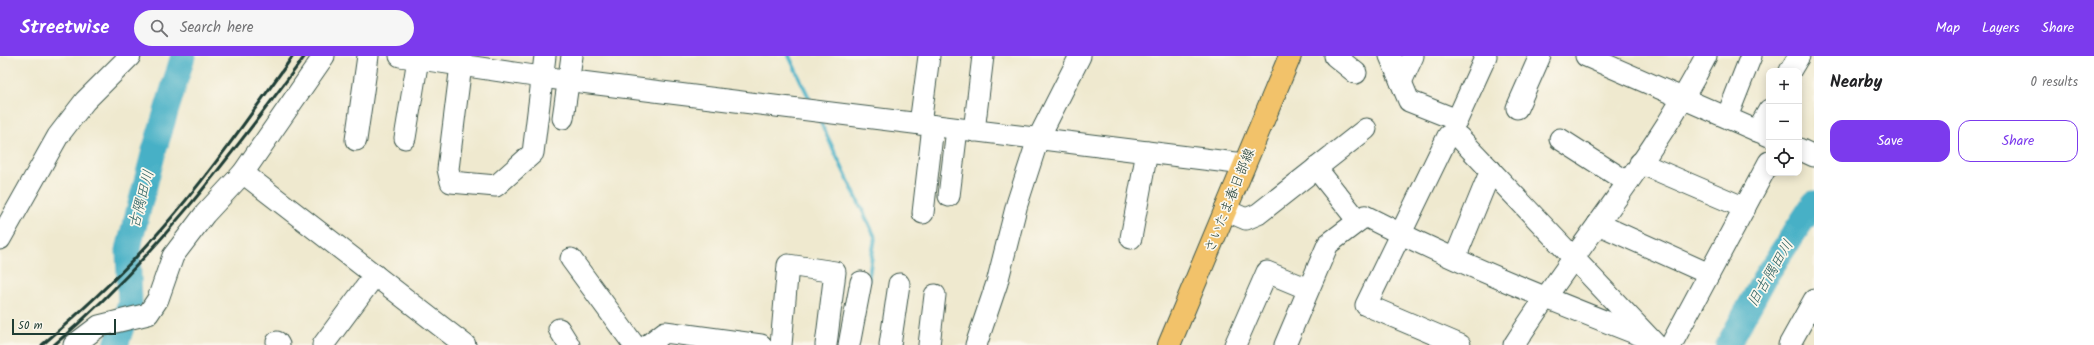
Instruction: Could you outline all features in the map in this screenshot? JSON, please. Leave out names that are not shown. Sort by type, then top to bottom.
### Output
[{"type":"main road","name":"さいたま春日部線","points":[[1170,345],[1290,56]]},
{"type":"street","points":[[0,239],[58,136],[85,101],[130,56]]},
{"type":"street","points":[[74,345],[148,314],[158,298],[173,256],[205,214],[243,173],[324,56]]},
{"type":"street","points":[[356,140],[368,56]]},
{"type":"street","points":[[474,63],[448,169],[451,182],[496,186],[533,153],[541,76],[545,56]]},
{"type":"street","points":[[562,118],[570,80],[572,56]]},
{"type":"street","points":[[923,213],[929,56]]},
{"type":"street","points":[[949,196],[983,56]]},
{"type":"street","points":[[976,345],[997,282],[1017,204],[1038,139],[1080,56]]},
{"type":"street","points":[[1335,56],[1356,73]]},
{"type":"street","points":[[1390,56],[1409,101],[1457,120],[1486,56]]},
{"type":"street","points":[[1401,82],[1413,56]]},
{"type":"street","points":[[1517,108],[1540,56]]},
{"type":"street","points":[[1586,56],[1763,133],[1766,122]]},
{"type":"street","points":[[1514,345],[1544,298],[1575,258],[1685,98],[1706,56]]},
{"type":"street","points":[[1726,117],[1751,56]]},
{"type":"street","points":[[1792,68],[1799,56]]},
{"type":"street","points":[[405,138],[409,57],[474,63],[570,80],[1244,164]]},
{"type":"street","points":[[1225,210],[1246,219],[1258,214],[1366,129]]},
{"type":"street","points":[[1460,345],[1366,305],[1399,234],[1448,136],[1459,137],[1653,342]]},
{"type":"street","points":[[1560,139],[1627,182]]},
{"type":"street","points":[[1802,151],[1814,156]]},
{"type":"street","points":[[1131,238],[1147,152]]},
{"type":"street","points":[[1640,163],[1745,208]]},
{"type":"street","points":[[1316,168],[1358,221]]},
{"type":"street","points":[[1671,345],[1766,168]]},
{"type":"street","points":[[1454,258],[1491,170]]},
{"type":"street","points":[[243,173],[465,345]]},
{"type":"street","points":[[1285,345],[1328,244],[1364,216],[1399,234],[1544,298],[1653,342]]},
{"type":"street","points":[[1598,224],[1709,274]]},
{"type":"street","points":[[571,259],[634,345]]},
{"type":"street","points":[[780,345],[788,265],[835,272],[826,345]]},
{"type":"street","points":[[1235,345],[1267,272],[1308,289]]},
{"type":"street","points":[[323,345],[375,275]]},
{"type":"street","points":[[849,345],[861,282]]},
{"type":"street","points":[[890,345],[899,284]]},
{"type":"street","points":[[930,345],[935,295]]},
{"type":"street","points":[[1790,345],[1814,300]]},
{"type":"street","points":[[648,345],[665,332],[761,345]]},
{"type":"waterway","name":"古隅田川","points":[[116,345],[130,303],[128,250],[154,151],[183,56]]},
{"type":"waterway","points":[[789,56],[812,104]]},
{"type":"waterway","points":[[819,119],[875,237],[868,281]]},
{"type":"waterway","name":"旧古隅田川","points":[[1728,345],[1767,274],[1814,203]]},
{"type":"railway","points":[[42,345],[132,262],[159,232],[212,168],[293,56]]},
{"type":"railway","points":[[54,345],[90,313],[156,244],[218,171],[305,56]]}]
